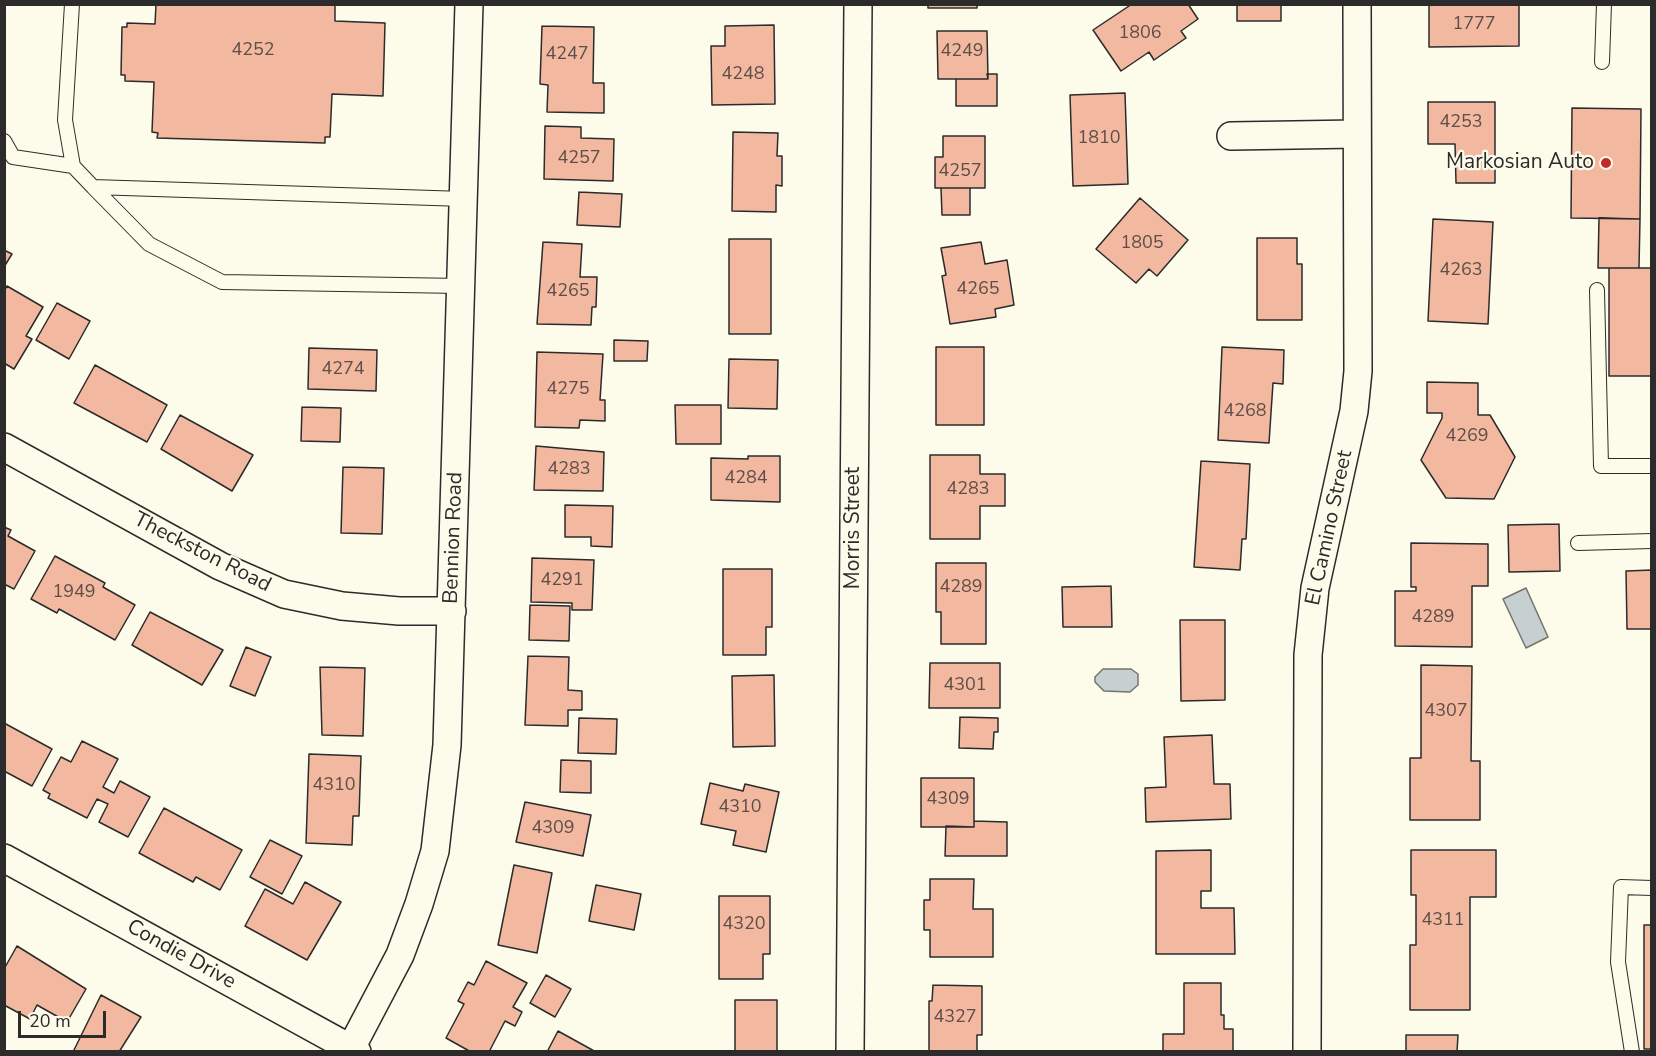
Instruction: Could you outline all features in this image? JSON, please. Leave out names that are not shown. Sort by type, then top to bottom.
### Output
[{"type":"street","name":"Bennion Road","points":[[352,1050],[400,956],[435,851],[447,745],[468,4]]},
{"type":"street","name":"Morris Street","points":[[850,1052],[858,4]]},
{"type":"street","name":"El Camino Street","points":[[1307,1052],[1308,655],[1315,588],[1354,411],[1358,371],[1357,4]]},
{"type":"street","points":[[1231,136],[1357,134]]},
{"type":"street","name":"Theckston Road","points":[[4,447],[220,566],[284,594],[342,606],[452,610]]},
{"type":"street","name":"Condie Drive","points":[[4,858],[352,1050]]},
{"type":"lane","points":[[72,4],[65,120],[72,166]]},
{"type":"lane","points":[[1602,62],[1604,4]]},
{"type":"lane","points":[[4,141],[13,157],[72,166],[149,244],[222,282],[461,286]]},
{"type":"lane","points":[[93,187],[464,199]]},
{"type":"lane","points":[[1597,290],[1601,466],[1652,466]]},
{"type":"lane","points":[[1578,543],[1652,541]]},
{"type":"lane","points":[[1632,1052],[1618,962],[1621,887],[1652,888]]},
{"type":"shaded area","points":[[1526,588],[1548,637],[1526,648],[1503,599]]},
{"type":"shaded area","points":[[1103,669],[1131,669],[1138,674],[1138,685],[1130,692],[1104,691],[1095,682],[1095,677]]},
{"type":"building","points":[[156,4],[335,4],[335,21],[385,23],[383,96],[332,94],[330,137],[325,137],[325,143],[157,138],[158,133],[152,132],[154,82],[125,81],[125,75],[121,75],[122,27],[127,27],[127,23],[155,24]]},
{"type":"building","points":[[928,4],[977,4],[977,8],[928,8]]},
{"type":"building","points":[[1132,4],[1188,4],[1198,19],[1181,31],[1186,38],[1154,60],[1149,52],[1121,71],[1093,30]]},
{"type":"building","points":[[1237,4],[1281,4],[1281,21],[1237,21]]},
{"type":"building","points":[[1429,4],[1519,4],[1519,46],[1429,47]]},
{"type":"building","points":[[774,25],[775,104],[712,105],[711,46],[725,46],[725,26]]},
{"type":"building","points":[[542,26],[594,27],[593,83],[604,83],[604,113],[547,112],[548,85],[540,84]]},
{"type":"building","points":[[937,31],[987,31],[988,79],[938,79]]},
{"type":"building","points":[[987,74],[997,74],[997,106],[956,106],[956,79],[988,79]]},
{"type":"building","points":[[1125,93],[1128,184],[1073,186],[1070,95]]},
{"type":"building","points":[[1428,102],[1495,102],[1495,183],[1456,183],[1455,144],[1428,144]]},
{"type":"building","name":"Markosian Auto","points":[[1572,108],[1641,109],[1640,219],[1571,218]]},
{"type":"building","points":[[545,126],[581,127],[581,138],[614,139],[613,181],[544,179]]},
{"type":"building","points":[[733,132],[778,133],[777,156],[782,156],[782,186],[776,185],[776,212],[732,211]]},
{"type":"building","points":[[943,136],[985,136],[985,188],[935,188],[935,157],[943,157]]},
{"type":"building","points":[[941,188],[970,188],[970,215],[942,215]]},
{"type":"building","points":[[579,192],[622,194],[620,227],[577,225]]},
{"type":"building","points":[[1140,198],[1188,240],[1157,276],[1149,269],[1136,283],[1096,249]]},
{"type":"building","points":[[1599,218],[1640,219],[1639,268],[1598,268]]},
{"type":"building","points":[[1433,219],[1493,222],[1488,324],[1428,321]]},
{"type":"building","points":[[1257,238],[1297,238],[1297,264],[1302,264],[1302,320],[1257,320]]},
{"type":"building","points":[[729,239],[771,239],[771,334],[729,334]]},
{"type":"building","points":[[543,242],[582,244],[580,277],[597,277],[596,307],[592,307],[591,325],[537,324]]},
{"type":"building","points":[[981,242],[985,264],[1007,260],[1014,305],[995,309],[996,317],[950,324],[942,276],[946,275],[941,248]]},
{"type":"building","points":[[4,250],[12,254],[4,267]]},
{"type":"building","points":[[1609,268],[1652,268],[1652,376],[1609,376]]},
{"type":"building","points":[[7,286],[43,307],[26,336],[32,339],[14,369],[4,363],[4,291]]},
{"type":"building","points":[[57,303],[90,321],[69,359],[36,340]]},
{"type":"building","points":[[614,340],[648,341],[647,361],[614,361]]},
{"type":"building","points":[[936,347],[984,347],[984,425],[936,425]]},
{"type":"building","points":[[1222,347],[1284,350],[1283,384],[1273,383],[1269,443],[1218,440]]},
{"type":"building","points":[[309,348],[377,350],[376,391],[308,389]]},
{"type":"building","points":[[537,352],[603,354],[600,400],[605,400],[605,421],[580,420],[579,428],[535,427]]},
{"type":"building","points":[[729,359],[778,360],[777,409],[728,408]]},
{"type":"building","points":[[95,365],[167,405],[147,442],[74,403]]},
{"type":"building","points":[[1427,382],[1478,383],[1478,415],[1490,415],[1515,457],[1494,499],[1446,498],[1421,460],[1442,418],[1442,413],[1427,413]]},
{"type":"building","points":[[675,405],[721,405],[721,444],[676,444]]},
{"type":"building","points":[[302,407],[341,408],[340,442],[301,441]]},
{"type":"building","points":[[180,415],[253,455],[232,491],[161,449]]},
{"type":"building","points":[[536,446],[604,452],[603,491],[534,490]]},
{"type":"building","points":[[930,455],[980,455],[980,474],[1005,474],[1005,506],[980,506],[980,539],[930,539]]},
{"type":"building","points":[[748,456],[780,456],[780,502],[711,500],[711,458],[748,459]]},
{"type":"building","points":[[1201,461],[1250,464],[1246,539],[1242,539],[1240,570],[1194,567]]},
{"type":"building","points":[[343,467],[384,468],[382,534],[341,533]]},
{"type":"building","points":[[565,505],[613,506],[612,547],[591,546],[591,537],[565,537]]},
{"type":"building","points":[[1559,524],[1560,571],[1509,572],[1508,525]]},
{"type":"building","points":[[4,527],[11,530],[8,536],[35,551],[14,589],[4,584]]},
{"type":"building","points":[[1411,543],[1488,544],[1488,586],[1472,586],[1472,647],[1395,646],[1395,591],[1416,591],[1416,587],[1411,587]]},
{"type":"building","points":[[55,556],[105,583],[103,587],[135,605],[115,640],[59,609],[57,613],[31,599]]},
{"type":"building","points":[[532,558],[594,560],[592,610],[572,610],[572,603],[531,602]]},
{"type":"building","points":[[936,563],[986,563],[986,644],[941,644],[941,612],[936,612]]},
{"type":"building","points":[[723,569],[772,569],[772,627],[766,627],[766,655],[723,655]]},
{"type":"building","points":[[1652,570],[1652,629],[1627,629],[1626,571]]},
{"type":"building","points":[[1111,586],[1112,627],[1063,627],[1062,587]]},
{"type":"building","points":[[530,605],[570,606],[569,641],[529,640]]},
{"type":"building","points":[[150,612],[223,650],[202,685],[132,645]]},
{"type":"building","points":[[1180,620],[1225,620],[1225,700],[1181,701]]},
{"type":"building","points":[[246,647],[271,657],[255,696],[230,686]]},
{"type":"building","points":[[528,656],[569,657],[568,690],[582,691],[582,710],[568,710],[568,726],[525,725]]},
{"type":"building","points":[[930,663],[1000,663],[1000,708],[929,708]]},
{"type":"building","points":[[1421,665],[1472,666],[1471,761],[1480,761],[1480,820],[1410,820],[1410,758],[1421,758]]},
{"type":"building","points":[[320,667],[365,668],[363,736],[322,735]]},
{"type":"building","points":[[774,675],[775,746],[733,747],[732,676]]},
{"type":"building","points":[[960,717],[998,718],[998,732],[994,732],[993,749],[959,748]]},
{"type":"building","points":[[579,718],[617,719],[616,754],[578,753]]},
{"type":"building","points":[[4,723],[52,749],[32,786],[4,771]]},
{"type":"building","points":[[1212,735],[1214,784],[1230,784],[1231,819],[1146,822],[1145,788],[1166,787],[1164,737]]},
{"type":"building","points":[[82,741],[118,759],[103,787],[114,793],[120,781],[150,797],[128,837],[99,822],[108,804],[97,799],[87,818],[48,798],[50,794],[43,790],[61,757],[71,762]]},
{"type":"building","points":[[309,754],[361,756],[359,816],[353,816],[352,845],[306,843]]},
{"type":"building","points":[[561,760],[591,761],[591,793],[560,792]]},
{"type":"building","points":[[921,778],[974,778],[974,827],[921,827]]},
{"type":"building","points":[[710,783],[743,791],[745,784],[779,792],[766,852],[733,845],[736,831],[701,824]]},
{"type":"building","points":[[525,802],[591,815],[583,856],[516,842]]},
{"type":"building","points":[[164,808],[242,850],[220,890],[196,877],[193,882],[139,853]]},
{"type":"building","points":[[974,821],[1007,822],[1007,856],[945,856],[946,826],[974,827]]},
{"type":"building","points":[[270,840],[302,856],[282,894],[250,877]]},
{"type":"building","points":[[1211,850],[1211,891],[1201,891],[1201,908],[1234,908],[1235,954],[1156,954],[1156,851]]},
{"type":"building","points":[[1411,850],[1496,850],[1496,897],[1470,897],[1470,1010],[1410,1010],[1410,945],[1416,945],[1416,895],[1411,895]]},
{"type":"building","points":[[514,865],[552,873],[537,953],[498,945]]},
{"type":"building","points":[[930,879],[974,879],[973,909],[993,909],[993,957],[930,957],[930,930],[924,930],[924,900],[930,900]]},
{"type":"building","points":[[305,882],[341,902],[307,960],[245,926],[265,889],[293,904]]},
{"type":"building","points":[[596,885],[641,894],[634,930],[589,921]]},
{"type":"building","points":[[719,896],[770,896],[770,954],[763,954],[763,979],[719,979]]},
{"type":"building","points":[[1644,925],[1652,925],[1652,1049],[1644,1049]]},
{"type":"building","points":[[17,946],[86,989],[67,1022],[37,1005],[30,1019],[4,1005],[4,969]]},
{"type":"building","points":[[486,961],[527,983],[513,1007],[522,1012],[515,1026],[505,1021],[489,1052],[471,1052],[446,1038],[464,1004],[458,1001],[468,982],[474,985]]},
{"type":"building","points":[[546,975],[571,989],[555,1017],[530,1003]]},
{"type":"building","points":[[1184,983],[1221,983],[1221,1015],[1224,1015],[1224,1029],[1233,1029],[1233,1052],[1163,1052],[1163,1034],[1184,1034]]},
{"type":"building","points":[[933,985],[982,986],[982,1035],[977,1035],[977,1052],[929,1052],[929,1001],[932,1001]]},
{"type":"building","points":[[101,995],[141,1017],[119,1052],[73,1052]]},
{"type":"building","points":[[735,1000],[777,1000],[777,1052],[735,1052]]},
{"type":"building","points":[[558,1031],[596,1052],[547,1052]]},
{"type":"building","points":[[1406,1035],[1458,1035],[1457,1052],[1406,1052]]},
{"type":"place","name":"Markosian Auto","points":[[1606,163]]}]
